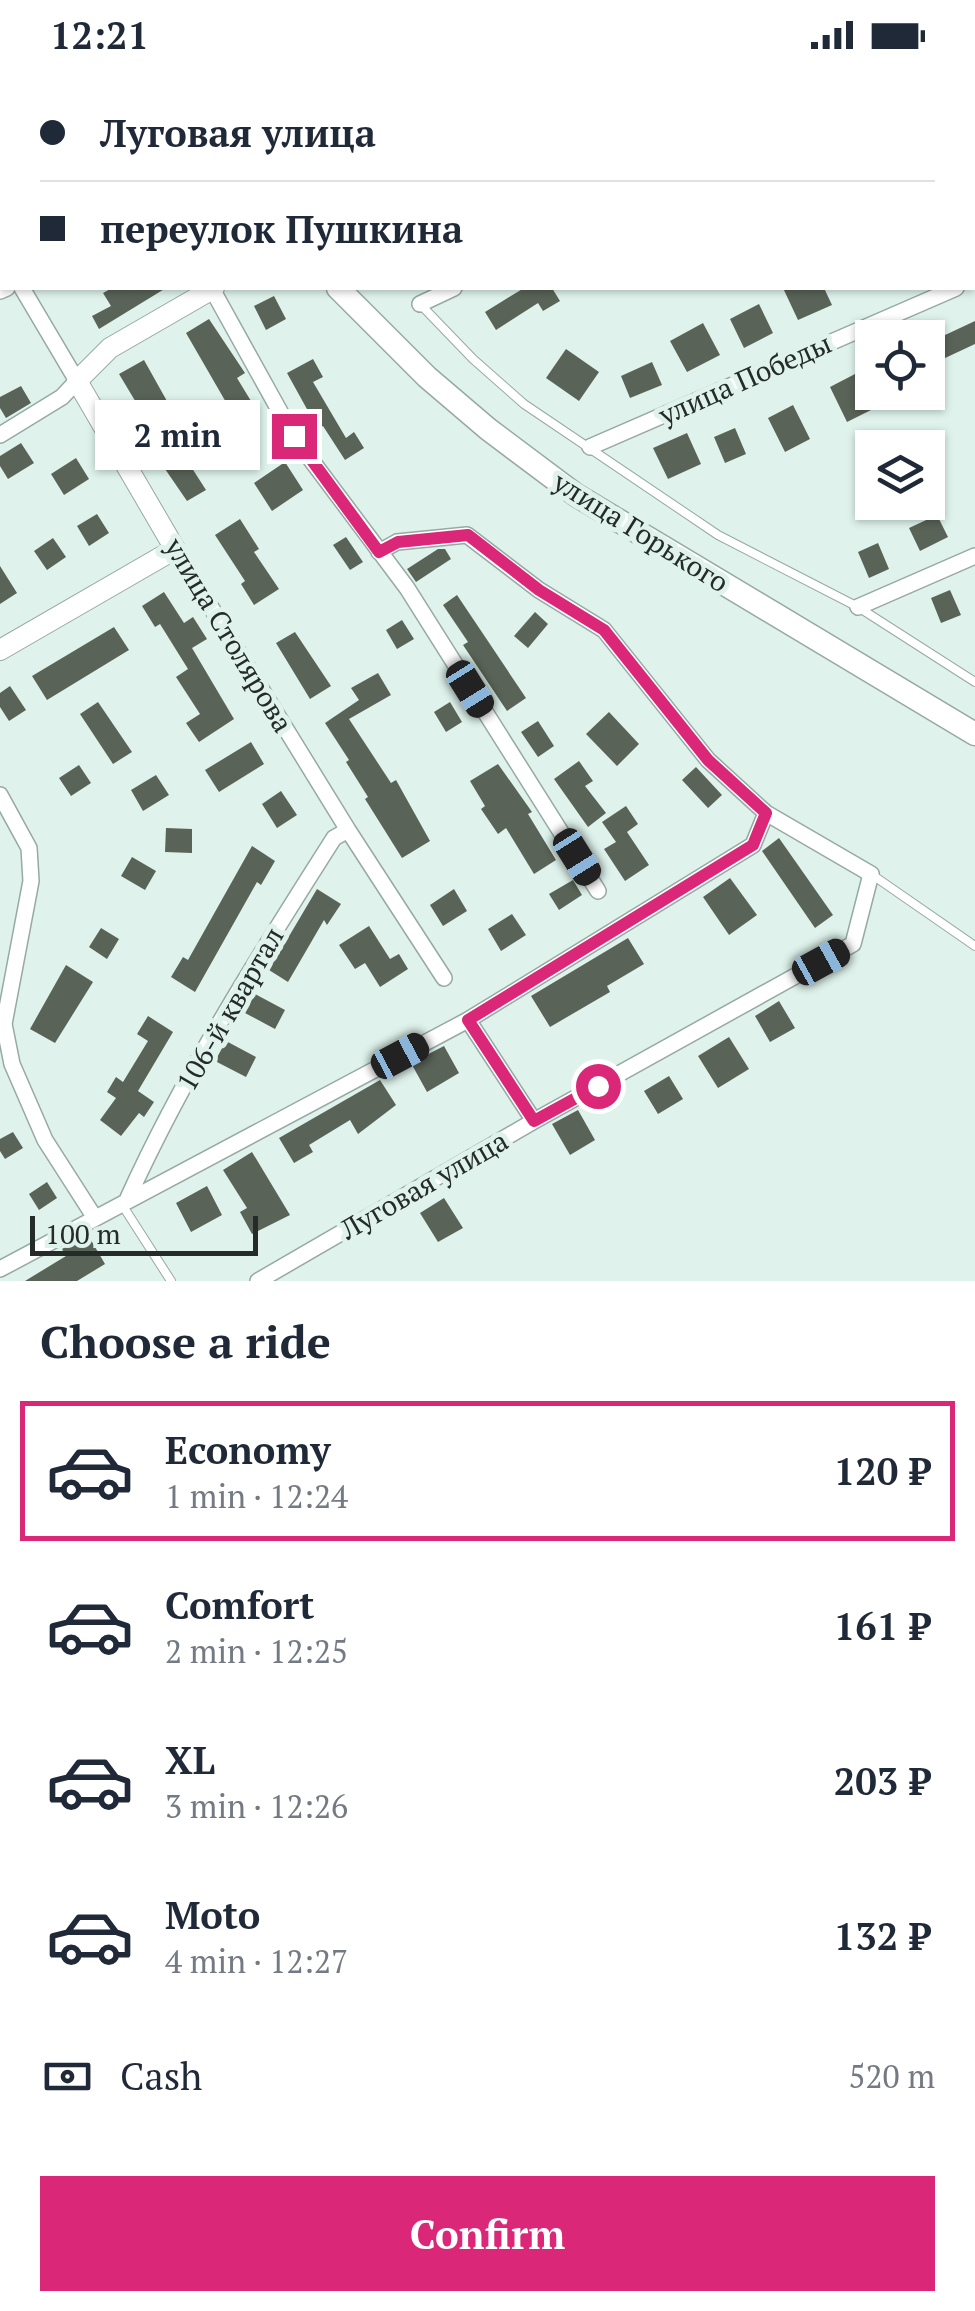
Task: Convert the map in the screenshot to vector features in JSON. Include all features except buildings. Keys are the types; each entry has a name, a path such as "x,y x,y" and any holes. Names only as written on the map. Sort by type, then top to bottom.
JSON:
{"main road":[{"name":"улица Горького","path":"340,290 428,377 488,429 576,494 975,734"}],"street":[{"name":"улица Столярова","path":"23,290 175,548 444,978"},
{"path":"0,435 62,397 110,348 210,290"},
{"path":"214,290 294,436 406,588 598,891"},
{"path":"420,304 450,290"},
{"name":"улица Победы","path":"590,447 951,290"},
{"path":"379,552 398,542 468,535 539,590 604,630 708,760 766,813 871,874"},
{"path":"0,650 175,548"},
{"path":"858,607 975,556"},
{"path":"0,796 29,848 31,881 4,1024 12,1064 45,1140 95,1218"},
{"path":"0,1270 468,1020 753,845 766,813"},
{"name":"106-й квартал","path":"125,1200 244,981 334,838 348,830"},
{"name":"Луговая улица","path":"258,1281 534,1121 853,944 871,874"},
{"path":"468,1020 534,1121"}],"lane":[{"path":"420,304 524,404 718,534 858,607 975,682"},
{"path":"871,874 975,946"},
{"path":"125,1200 171,1281"}],"route":[{"path":"294,436 379,552 398,542 468,535 539,590 604,630 708,760 766,813 753,845 468,1020 534,1121 598,1086"}]}
